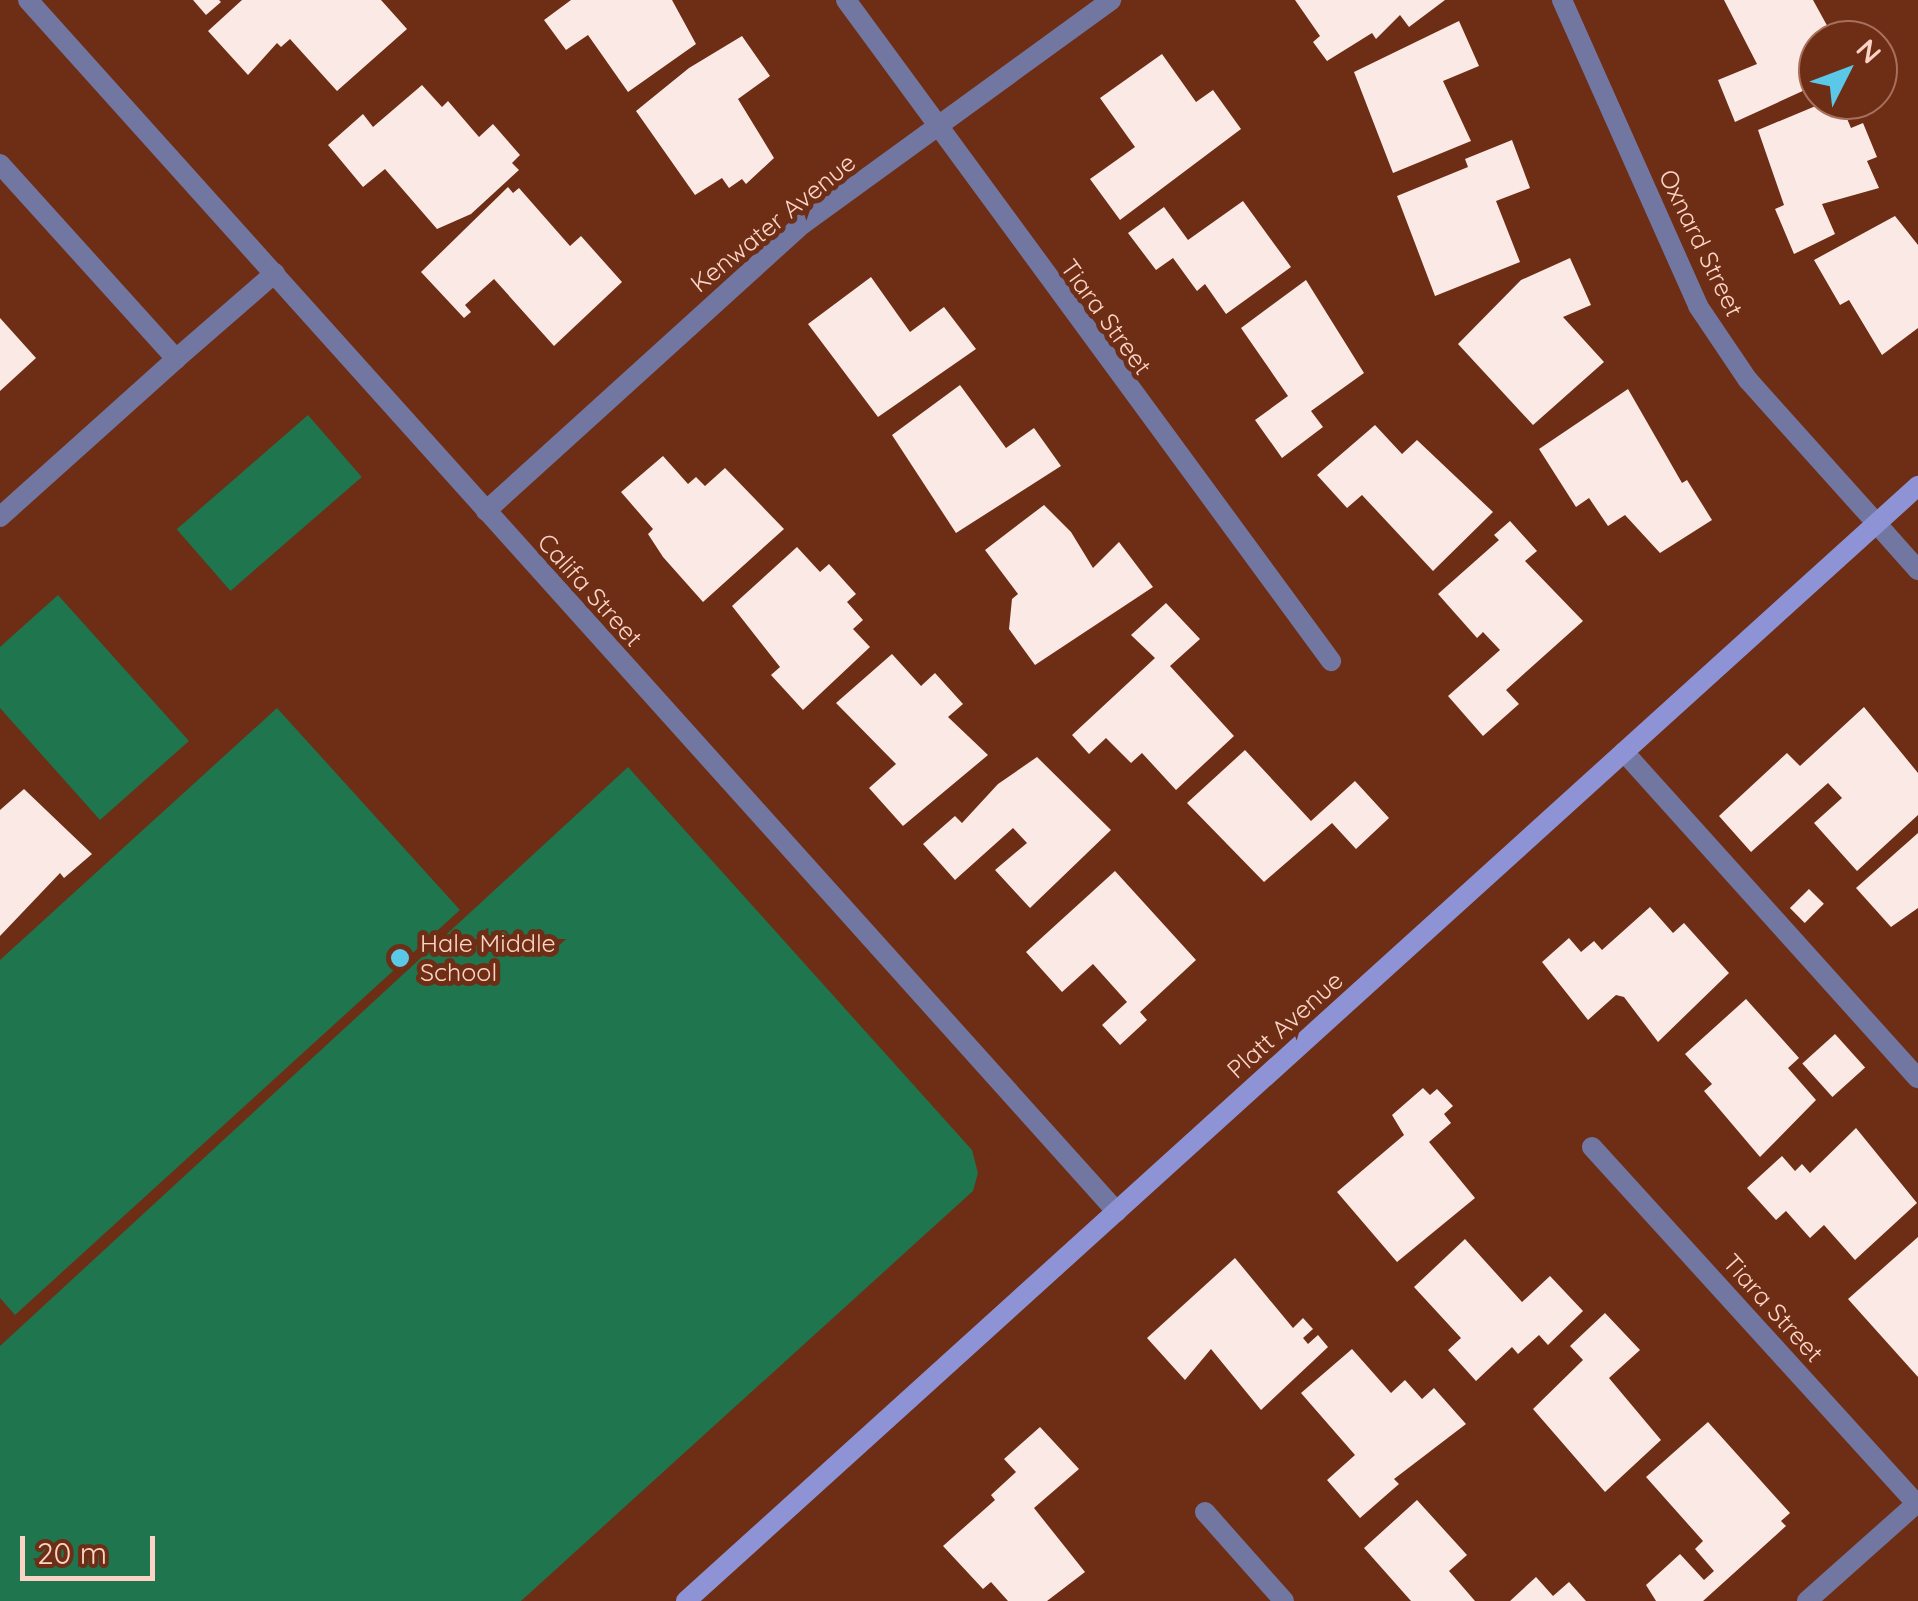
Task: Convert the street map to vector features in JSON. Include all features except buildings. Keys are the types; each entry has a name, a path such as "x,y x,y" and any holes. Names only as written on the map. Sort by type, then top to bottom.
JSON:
{"main road":[{"name":"Platt Avenue","path":"686,1601 1918,486"}],"street":[{"name":"Califa Street","path":"28,0 1117,1212"},
{"name":"Tiara Street","path":"846,0 1331,660"},
{"name":"Kenwater Avenue","path":"486,511 775,248 1111,0"},
{"name":"Oxnard Street","path":"1562,0 1698,306 1748,380 1918,570"},
{"path":"0,164 176,359"},
{"path":"0,517 274,273"},
{"path":"1624,752 1918,1078"},
{"name":"Tiara Street","path":"1592,1147 1917,1502"},
{"path":"1807,1601 1917,1502"},
{"path":"1205,1512 1284,1601"}],"green space":[{"path":"308,415 362,477 230,591 177,529"},
{"path":"58,595 189,741 100,820 0,708 0,647"},
{"path":"277,708 460,910 15,1315 0,1298 0,960"},
{"path":"628,767 972,1150 978,1173 973,1191 521,1601 0,1601 0,1346"}],"place":[{"name":"Hale Middle School","path":"400,958"}]}
